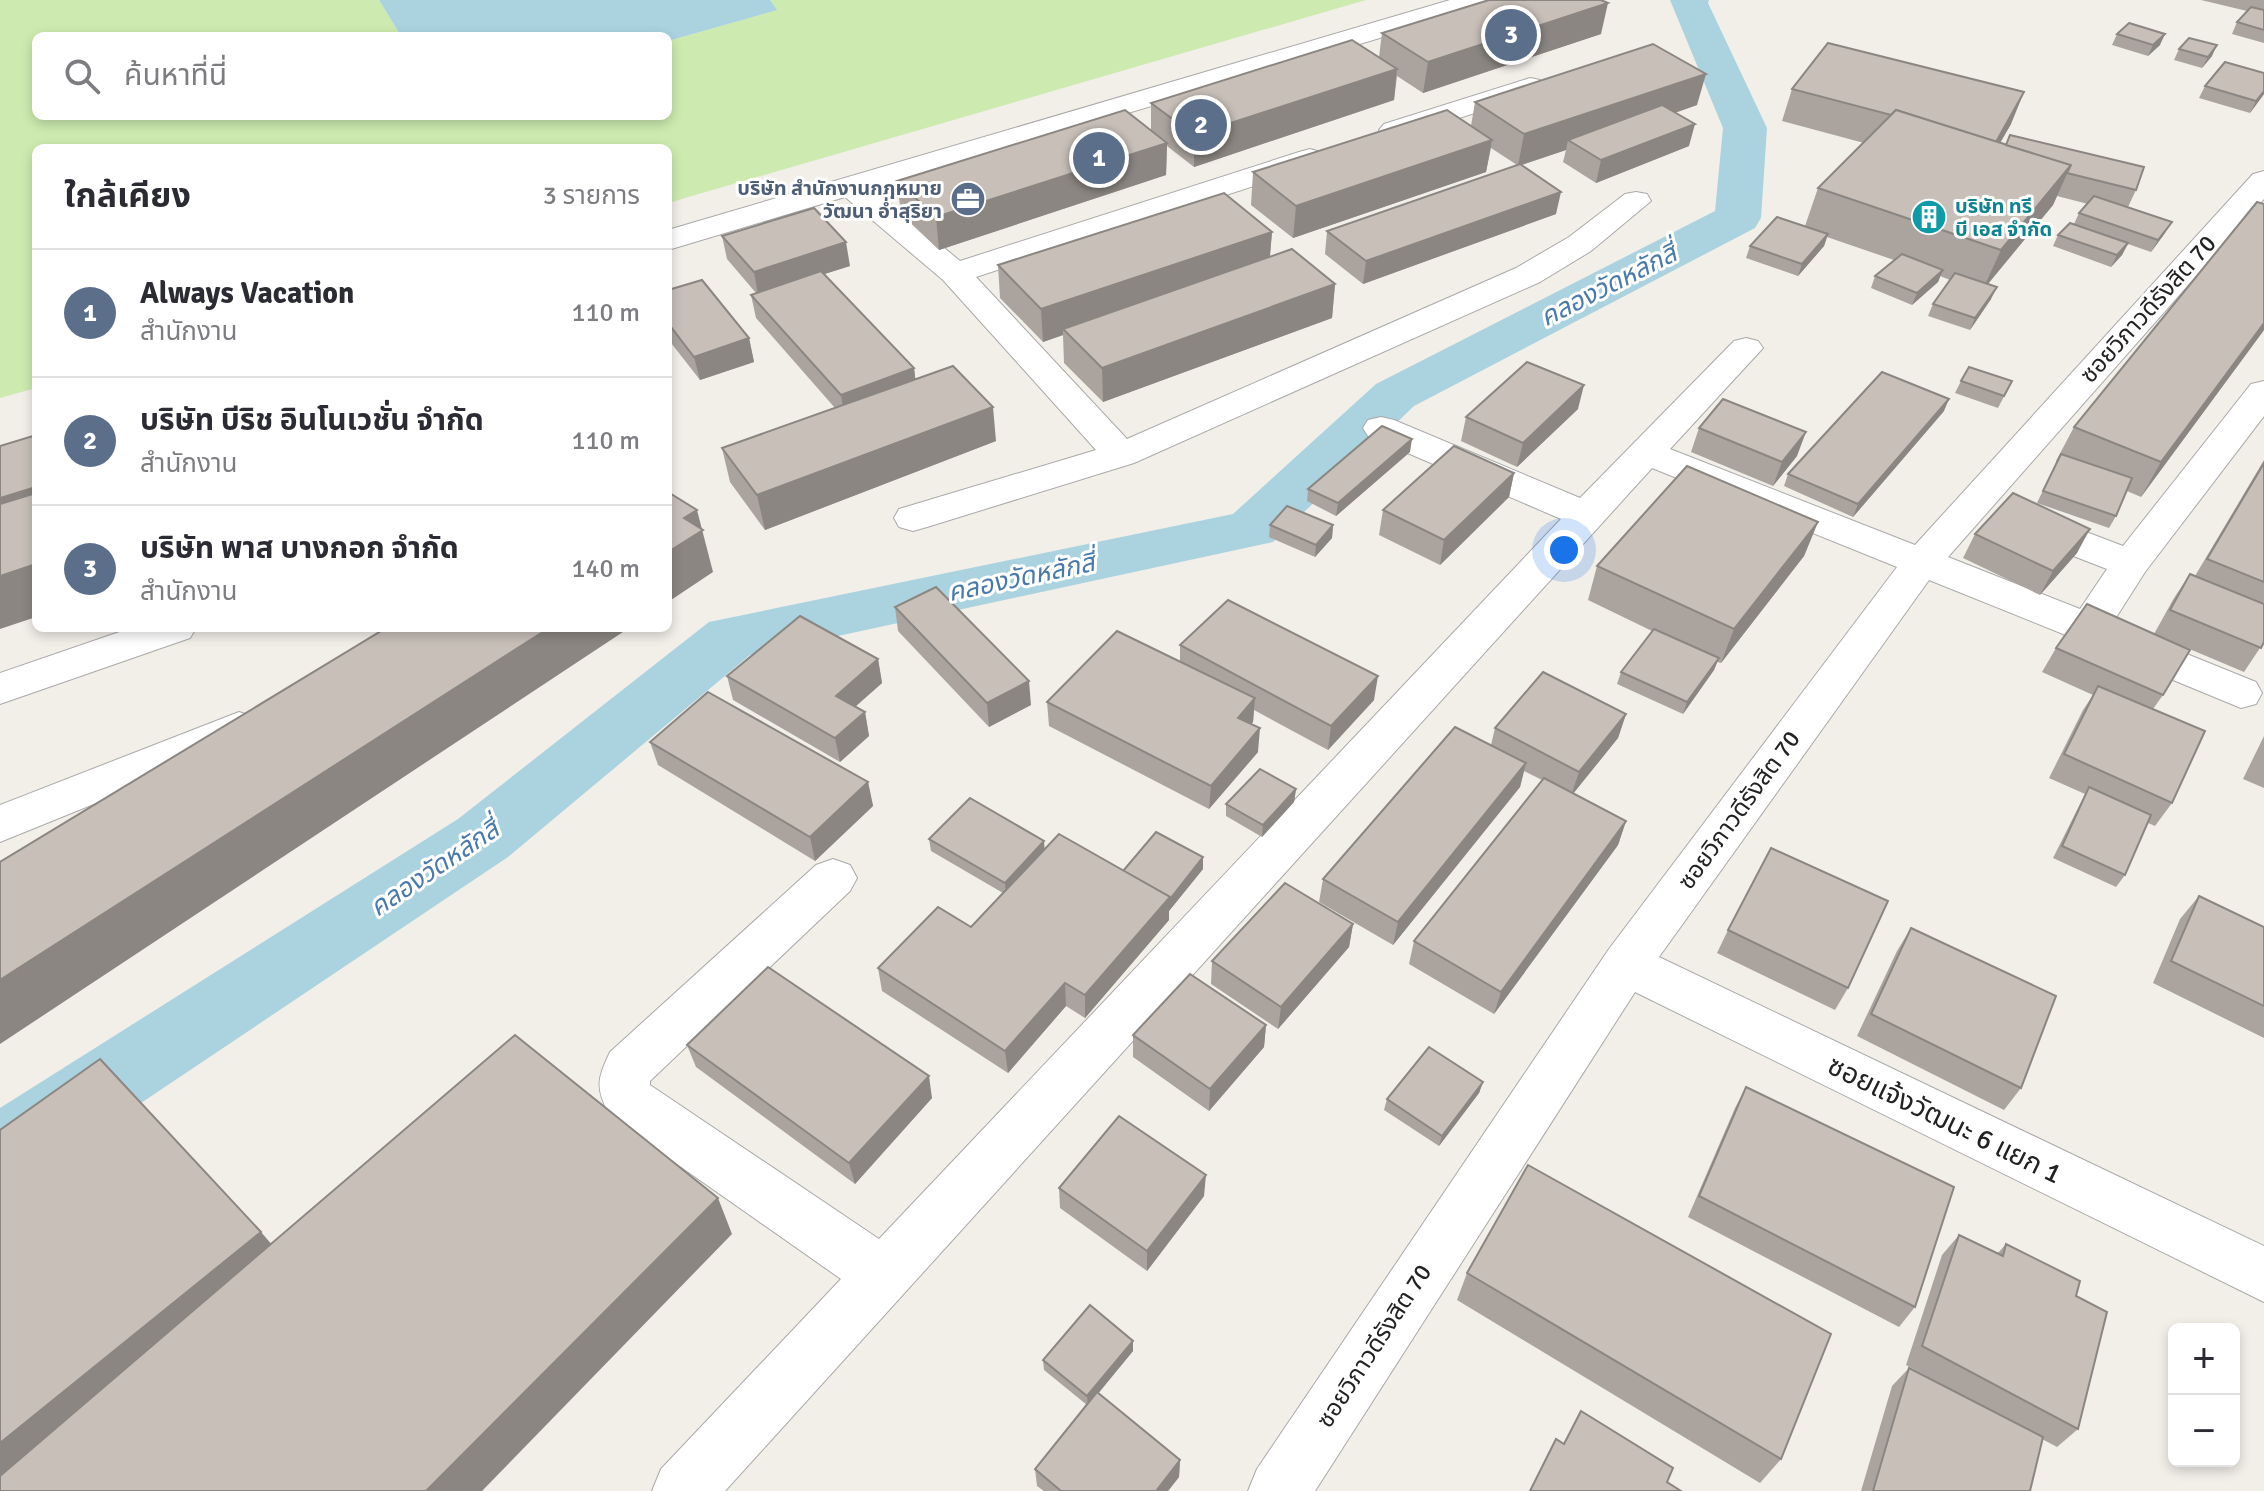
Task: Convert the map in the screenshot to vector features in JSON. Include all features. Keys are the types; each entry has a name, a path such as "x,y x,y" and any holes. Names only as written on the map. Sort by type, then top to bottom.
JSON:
{"street":[{"path":"672,239 1478,0"},
{"path":"1362,141 1558,77"},
{"path":"955,273 1332,151"},
{"name":"ซอยวิภาวดีรังสิต 70","path":"1279,1491 1626,964 1920,564 2264,180"},
{"path":"849,185 955,273 1121,455"},
{"path":"913,518 1121,455 1528,275 1580,244 1636,201"},
{"path":"683,1491 1586,515 1746,348"},
{"path":"2088,628 2131,563 2264,392"},
{"path":"1381,428 1586,515"},
{"path":"1645,452 1920,564 2088,628 2241,693"},
{"path":"1974,503 2131,563"},
{"path":"0,689 164,632"},
{"path":"0,824 277,713"},
{"path":"833,878 628,1068 623,1079 623,1090 629,1100 884,1275"},
{"name":"ซอยแจ้งวัฒนะ 6 แยก 1","path":"1626,964 2264,1275"}],"green space":[{"path":"0,0 379,0 399,32 32,32 32,120 672,120 672,40 776,10 770,0 1366,0 672,202 672,144 32,144 32,389 0,398"}],"water":[{"path":"379,0 770,0 777,10 672,40 672,32 399,32"}],"building":[{"path":"1489,0 1601,0 1608,3 1428,62 1382,33"},
{"path":"2251,7 2264,10 2264,30 2237,22"},
{"path":"2129,23 2165,34 2153,45 2117,34"},
{"path":"2189,38 2217,45 2208,57 2179,49"},
{"path":"1352,40 1397,69 1194,135 1151,103"},
{"path":"1828,43 2024,92 1996,142 1896,110 1891,115 1792,89"},
{"path":"1653,44 1706,74 1524,134 1475,102"},
{"path":"2225,62 2264,73 2264,91 2256,101 2205,86"},
{"path":"1662,105 1695,124 1601,160 1568,140"},
{"path":"1125,110 1167,143 936,217 897,181"},
{"path":"1447,110 1492,140 1296,206 1253,172"},
{"path":"1896,110 2071,165 2001,250 1818,188"},
{"path":"2010,135 2144,167 2136,190 2067,173 2071,165 2006,145"},
{"path":"1520,164 1561,192 1366,261 1327,231"},
{"path":"1224,193 1272,232 1041,309 998,265"},
{"path":"2094,196 2172,222 2158,240 2079,213"},
{"path":"2257,202 2264,204 2264,323 2161,462 2074,427"},
{"path":"814,208 846,242 754,272 722,236"},
{"path":"1777,217 1828,234 1802,264 1750,246"},
{"path":"2070,223 2128,243 2117,255 2058,235"},
{"path":"1292,249 1335,284 1102,368 1063,329"},
{"path":"1902,254 1943,270 1917,293 1875,276"},
{"path":"821,271 914,368 841,395 751,295"},
{"path":"1955,273 1997,287 1975,318 1933,304"},
{"path":"702,280 749,338 694,357 672,328 672,289"},
{"path":"1527,362 1584,385 1523,443 1466,417"},
{"path":"953,366 993,407 757,495 722,448"},
{"path":"1969,367 2012,381 2004,396 1961,381"},
{"path":"1882,372 1949,399 1858,504 1788,474"},
{"path":"1723,399 1806,432 1782,462 1699,428"},
{"path":"1382,426 1412,439 1338,503 1308,489"},
{"path":"32,436 32,488 0,498 0,446"},
{"path":"1454,446 1514,473 1444,540 1383,510"},
{"path":"2061,454 2132,478 2116,516 2043,491"},
{"path":"2264,463 2264,582 2207,559"},
{"path":"1687,466 1818,522 1734,629 1597,566"},
{"path":"2013,493 2090,529 2053,571 1975,534"},
{"path":"32,494 32,565 0,576 0,504"},
{"path":"672,494 697,510 684,518 703,530 672,549"},
{"path":"1287,506 1333,525 1316,545 1270,525"},
{"path":"2190,574 2264,604 2264,642 2261,648 2170,610"},
{"path":"936,587 1029,681 987,703 895,607"},
{"path":"1228,600 1378,676 1331,726 1180,645"},
{"path":"2087,604 2190,650 2163,695 2056,648"},
{"path":"800,616 878,659 836,696 865,712 835,738 727,676"},
{"path":"1654,629 1719,658 1687,702 1621,672"},
{"path":"1117,631 1255,698 1238,718 1260,728 1211,786 1047,702"},
{"path":"379,632 543,632 0,980 0,862"},
{"path":"1543,672 1626,714 1579,772 1495,728"},
{"path":"2098,686 2205,731 2172,803 2064,754"},
{"path":"708,692 868,782 810,837 650,742"},
{"path":"1455,727 1526,763 1398,922 1323,879"},
{"path":"1260,769 1296,789 1263,825 1226,804"},
{"path":"1544,778 1626,821 1501,992 1414,941"},
{"path":"2089,787 2151,815 2125,875 2062,846"},
{"path":"970,798 1044,841 1005,883 929,839"},
{"path":"1156,832 1203,857 1170,899 1123,871"},
{"path":"1059,834 1170,897 1085,995 1065,983 1005,1051 878,968 938,907 971,927"},
{"path":"1771,848 1888,901 1848,988 1728,930"},
{"path":"1285,883 1353,924 1281,1007 1212,961"},
{"path":"2199,896 2264,927 2264,1006 2171,961"},
{"path":"1911,928 2056,996 2021,1088 1871,1014"},
{"path":"768,967 929,1076 849,1163 687,1045"},
{"path":"1190,974 1266,1025 1210,1089 1133,1035"},
{"path":"515,1035 718,1198 426,1491 0,1491 0,1476"},
{"path":"1429,1047 1483,1082 1442,1136 1387,1099"},
{"path":"100,1059 261,1232 0,1443 0,1130"},
{"path":"1746,1087 1954,1187 1915,1307 1699,1196"},
{"path":"1119,1116 1206,1175 1147,1251 1059,1188"},
{"path":"1528,1165 1831,1334 1781,1459 1467,1273"},
{"path":"1959,1235 2003,1256 2006,1244 2080,1281 2076,1296 2107,1312 2078,1429 1922,1346"},
{"path":"1090,1305 1133,1341 1087,1396 1043,1360"},
{"path":"1909,1368 2043,1437 2030,1491 1873,1491"},
{"path":"1097,1392 1180,1460 1156,1491 1061,1491 1035,1469"},
{"path":"1581,1411 1673,1468 1667,1482 1681,1491 1530,1491 1556,1439 1564,1444"}],"waterway":[{"name":"คลองวัดหลักสี่","path":"0,1152 483,838 731,637 1252,529 1395,395 1738,218 1745,128 1688,2 1690,0"}],"place":[{"name":"บริษัท พาส บางกอก จำกัด","path":"1511,35"},
{"name":"บริษัท บีริช อินโนเวชั่น จำกัด","path":"1201,125"},
{"name":"Always Vacation","path":"1099,158"},
{"name":"บริษัท สำนักงานกฎหมาย วัฒนา อ่ำสุริยา","path":"968,199"},
{"name":"บริษัท ทรี บี เอส จำกัด","path":"1929,217"}]}
